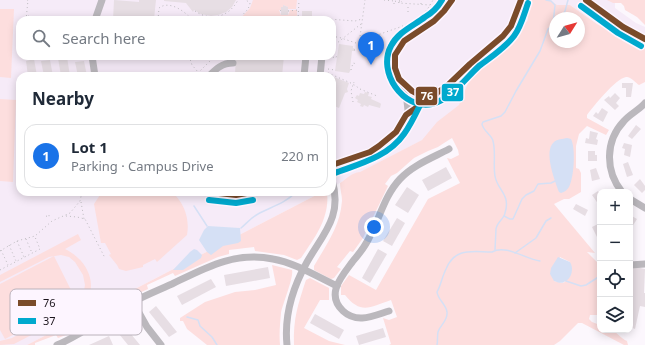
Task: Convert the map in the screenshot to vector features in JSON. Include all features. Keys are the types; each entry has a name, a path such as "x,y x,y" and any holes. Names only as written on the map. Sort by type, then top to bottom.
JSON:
{"street":[{"path":"96,16 102,0"},
{"path":"407,113 407,101 394,68 397,51 410,36 435,21 452,0"},
{"path":"407,113 444,90 466,68 507,32 511,26 521,0"},
{"path":"586,0 623,27 645,39"},
{"path":"93,60 94,72"},
{"path":"304,72 306,60"},
{"path":"320,72 322,60"},
{"path":"214,72 222,65 233,63"},
{"path":"399,80 416,95 426,96 436,94"},
{"path":"336,164 370,152 396,132 416,95"},
{"path":"620,189 613,178 610,169 609,159 613,138 624,121 645,103"},
{"path":"388,311 367,318 354,318 342,310 338,304 335,297 337,286 340,279 368,240 394,186 409,171 449,149"},
{"path":"286,345 287,321 294,289 303,270 322,241 331,222 335,196"},
{"path":"633,201 645,208"},
{"path":"142,298 216,263 239,257 271,258 294,264 303,270 337,286"},
{"path":"633,264 645,264"},
{"path":"142,319 147,328 161,345"},
{"path":"57,345 80,335"}],"path":[{"path":"26,0 28,0 27,16"},
{"path":"222,16 229,12 239,0"},
{"path":"246,0 250,3"},
{"path":"298,16 299,0"},
{"path":"336,38 359,44 365,0"},
{"path":"384,0 398,1 399,3 430,5"},
{"path":"377,45 379,38 378,35 415,21 424,13 433,0"},
{"path":"241,16 249,8 251,1"},
{"path":"408,3 408,12"},
{"path":"158,16 159,8 162,6 177,7 187,16"},
{"path":"288,11 298,10"},
{"path":"195,11 201,15 207,16"},
{"path":"336,19 355,20 363,18"},
{"path":"336,44 362,24"},
{"path":"336,58 338,54"},
{"path":"190,60 198,72 211,60"},
{"path":"351,70 353,63 357,64"},
{"path":"328,69 335,70"},
{"path":"336,77 376,96"},
{"path":"353,102 351,91 354,82"},
{"path":"8,266 0,250 17,241 35,236 51,222 66,216 77,206 81,196"},
{"path":"80,201 85,219 105,258"},
{"path":"50,215 49,217 51,222"},
{"path":"66,216 85,219"},
{"path":"0,270 40,249 35,236"},
{"path":"26,239 32,253"},
{"path":"17,241 24,257"},
{"path":"9,245 16,261"}],"shaded area":[{"path":"0,0 615,0 615,8 636,23 645,27 645,51 603,28 585,15 585,12 580,12 570,5 545,6 482,109 336,185 336,72 16,72 16,196 314,196 135,289 10,289 10,335 46,335 27,345 0,345"},
{"path":"253,0 297,0 296,9 288,9 288,7 283,5 281,10 279,10 281,15 288,15 290,10 297,10 297,16 243,16 250,8"},
{"path":"531,0 549,0 557,5 570,5 580,12 549,12 549,48 585,48 585,16 597,24 645,48 645,82 639,85 626,77 621,79 605,93 587,115 587,118 609,130 606,135 587,126 579,134 576,146 576,168 579,169 581,173 581,192 569,199 564,199 554,204 595,253 587,252 597,262 597,315 590,315 589,319 597,324 597,331 582,323 578,323 554,345 389,345 391,344 383,318 389,320 397,317 391,300 371,307 361,307 356,305 345,295 341,295 341,286 349,275 376,290 428,199 460,183 447,158 451,159 459,155 458,150 452,138 438,147 414,158 397,173 391,176 385,184 388,186 363,238 353,252 350,251 337,267 341,269 334,278 331,279 314,270 314,266 332,235 341,210 342,201 340,183 352,175 422,140 437,122 459,105 471,76 503,50 528,20 527,8","holes":["560,257 570,262 565,282 562,283 554,281"]},
{"path":"607,0 645,0 645,25 637,17 625,10 621,3 613,3"},
{"path":"0,9 14,9 11,78 0,77"},
{"path":"0,99 16,100 13,182 0,181"},
{"path":"99,196 176,196 183,206 187,217 187,235 157,262 155,259 143,265 143,267 126,271 119,269 109,255 111,254 105,243 101,243 94,204"},
{"path":"314,196 327,196 324,219 316,235 301,258 297,260 284,255 255,251 254,247 229,250 229,254 218,257 175,276 173,273 147,285 148,289 142,292 142,289 135,289"},
{"path":"78,234 81,240 65,249 74,254 81,261 90,277 91,289 84,289 83,275 75,262 69,257 61,255 49,257 0,282 0,275"},
{"path":"54,256 70,289 10,289 10,335 13,335 5,339 0,330 0,284"},
{"path":"272,265 292,270 281,313 280,345 207,345 187,329 183,321 180,321 180,318 205,302 235,292 255,290 276,285"},
{"path":"310,278 329,288 329,300 320,300 304,328 329,341 345,345 294,345 294,327 297,312 306,280"},
{"path":"601,333 616,333 627,341 628,345 624,345"},
{"path":"18,335 31,335 14,344 0,345 0,341"},
{"path":"46,335 56,335 35,343 35,345 27,345"},
{"path":"56,335 66,335 58,338"}],"water":[{"path":"567,138 571,139 574,149 573,170 569,187 566,191 561,193 559,192 553,174 550,152 551,146 554,142"},
{"path":"208,226 240,228 241,241 223,246 211,255 207,252 199,240 204,230"},
{"path":"194,249 202,255 201,258 183,270 173,270 190,252"},
{"path":"558,257 570,262 572,267 572,273 569,278 567,281 562,283 554,281 550,274 551,268"}],"building":[{"path":"114,0 139,2 139,0 156,0 154,16 113,16"},
{"path":"164,0 236,0 232,7 226,12 211,16 201,14 194,10 193,12 186,3"},
{"path":"283,5 288,7 288,15 281,15 281,7 283,7"},
{"path":"302,11 312,11 312,16 302,16"},
{"path":"339,44 353,46 355,49 352,51 351,69 349,73 335,71"},
{"path":"34,60 36,72 27,72 26,61"},
{"path":"50,60 52,72 43,72 41,61"},
{"path":"58,60 67,60 69,72 60,72"},
{"path":"236,60 284,60 282,72 235,72"},
{"path":"84,61 86,72 77,72 75,62"},
{"path":"336,78 349,83 347,89 348,92 345,93 339,108 336,107"},
{"path":"622,83 633,83 631,97 626,97 626,88 622,88"},
{"path":"365,92 369,93 368,96 372,97 371,99 381,104 380,108 369,105 368,107 364,105 363,107 360,106 361,104 357,102 358,100 355,98 357,95 359,96 360,93 364,94"},
{"path":"615,93 620,98 616,103 619,106 615,110 604,100 609,96 610,98"},
{"path":"602,108 608,112 603,122 593,116 596,112 598,114"},
{"path":"636,125 641,129 632,139 628,136"},
{"path":"590,131 598,133 596,139 598,140 597,145 585,143 586,138 589,139"},
{"path":"624,143 632,145 630,157 624,155 625,149 622,148"},
{"path":"588,151 595,151 597,161 588,161"},
{"path":"628,162 633,175 627,177 623,164"},
{"path":"446,167 452,178 428,191 422,180"},
{"path":"596,168 600,179 592,181 590,170"},
{"path":"640,179 645,186 645,190 642,193 634,185"},
{"path":"407,187 419,195 408,213 395,205"},
{"path":"597,192 597,202 592,195"},
{"path":"576,204 588,210 585,216 573,209"},
{"path":"633,217 637,219 633,225"},
{"path":"397,218 405,223 392,246 383,241"},
{"path":"597,224 597,237 592,227"},
{"path":"378,249 387,254 370,283 362,278"},
{"path":"633,266 645,269 645,307 640,306 635,329 633,328"},
{"path":"268,267 270,278 226,286 224,275"},
{"path":"211,279 216,287 182,305 177,296"},
{"path":"156,306 177,332 169,337 149,312"},
{"path":"315,314 344,330 339,339 310,323"},
{"path":"383,328 386,337 359,345 356,336"},
{"path":"120,335 132,335 140,345 128,345"},
{"path":"109,336 113,345 89,345"}],"waterway":[{"path":"546,0 551,1 555,5 554,12"},
{"path":"564,12 568,0"},
{"path":"495,250 496,229 504,215 506,201 496,181 493,141 482,124 483,122 501,116 505,112 540,51 549,28"},
{"path":"504,216 513,219 522,199 534,191 538,184 551,183 555,181"},
{"path":"241,228 256,215 292,196"},
{"path":"194,206 207,226"},
{"path":"515,253 536,238 546,221 551,218"},
{"path":"437,345 438,332 447,315 445,307 437,292 443,275 454,257 465,252 492,252 503,250 540,261"},
{"path":"566,281 581,286 586,285 597,278"},
{"path":"187,317 198,320 200,326 212,337 217,345"}],"transit line":[{"name":"37","path":"442,0 432,12 406,30 394,41 388,56 387,67 395,87 411,101 421,104 432,104 445,98 479,66 498,52 519,29 528,3"},
{"name":"76","path":"452,0 434,21 404,41 395,55 395,68 399,79 412,91 421,96 430,96 446,87 503,36 511,26 521,0"},
{"name":"76","path":"586,0 623,27 645,39"},
{"name":"37","path":"581,6 618,33 641,46"},
{"name":"76","path":"336,164 370,152 379,146 396,132 406,115 436,94"},
{"name":"37","path":"336,173 363,163 390,149 407,130 423,99"},
{"name":"37","path":"209,200 236,203 253,200"}],"place":[{"name":"Lot 1","path":"371,65"}]}
